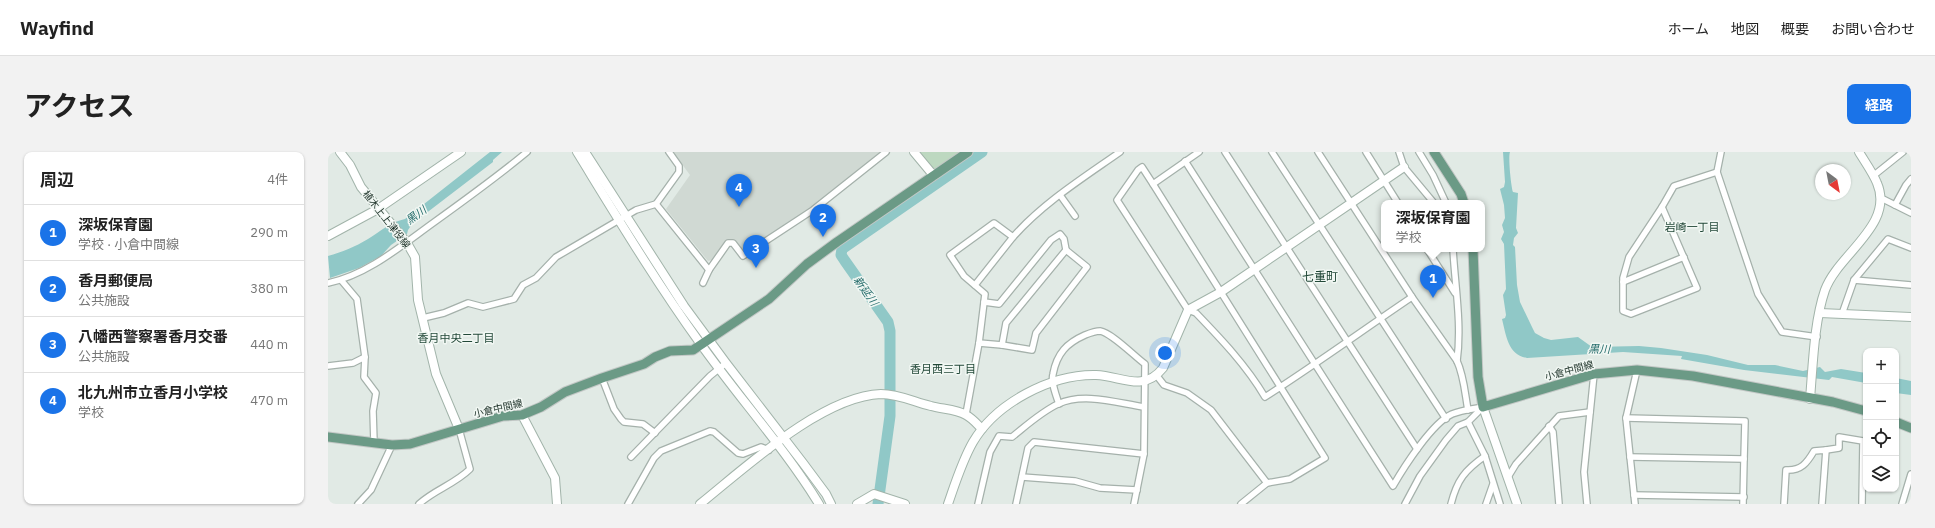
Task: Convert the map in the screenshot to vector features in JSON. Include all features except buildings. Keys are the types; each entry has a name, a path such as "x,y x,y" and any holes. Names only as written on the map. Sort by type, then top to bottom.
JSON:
{"main road":[{"name":"小倉中間線","path":"328,437 392,445 410,444 503,416 522,415 541,407 565,392 644,364 655,357 670,351 688,351 705,342 769,299 825,251 968,152"},
{"path":"1434,152 1462,200"},
{"path":"1473,252 1478,377 1483,407"},
{"name":"小倉中間線","path":"1483,407 1594,374 1637,370 1693,376 1810,398 1863,410"},
{"path":"1899,423 1911,428"}],"street":[{"name":"植木上上津役線","path":"340,152 350,165 361,187 406,242 415,257 416,285 436,374 458,429"},
{"path":"328,236 378,209 461,152"},
{"path":"328,283 341,280 367,268 497,178 527,152"},
{"path":"578,152 722,366 780,440 826,494 831,504"},
{"path":"585,152 622,218"},
{"path":"423,318 444,313 468,303 483,307 514,299 523,285 536,278 556,257 636,210 656,204 679,172 679,166 668,152"},
{"path":"703,282 709,270 728,243 733,243 743,256 813,210 886,152"},
{"path":"914,152 934,176"},
{"path":"975,285 1013,237 1028,221 1060,195 1120,152"},
{"path":"1153,184 1199,152"},
{"path":"1225,152 1418,448"},
{"path":"1272,152 1379,319 1446,419"},
{"path":"1318,152 1381,248"},
{"path":"1366,152 1396,200"},
{"path":"1399,152 1404,167 1432,200"},
{"path":"1419,152 1433,175 1445,200"},
{"path":"1721,152 1717,172 1758,294 1782,332 1817,337"},
{"path":"1810,398 1820,313 1826,290 1837,268 1875,224 1879,213 1881,198 1878,184 1859,152"},
{"path":"1873,176 1902,152"},
{"path":"1185,162 1393,486 1406,463 1418,448 1446,419 1452,414 1483,407"},
{"path":"1241,504 1267,483 1290,478 1325,458 1281,387 1142,167 1128,182 1117,200 1188,310 1196,313 1233,352 1254,378 1266,397 1281,387 1315,363 1348,341 1379,319 1412,297"},
{"path":"948,504 972,442 982,429 999,412 1023,395 1052,382 1097,375 1144,382 1157,376 1163,368 1188,310 1220,292 1287,248 1404,167"},
{"path":"1662,207 1697,288 1631,314 1623,311 1623,282 1629,257 1674,186 1717,172"},
{"path":"1895,205 1911,179"},
{"path":"1060,195 1075,216"},
{"path":"1881,198 1911,213"},
{"path":"656,204 709,270"},
{"path":"966,414 979,343 985,294 964,276 950,255 994,223 1013,237"},
{"path":"979,343 1032,350 1036,334 1087,267 1066,250 1064,239 1060,234 1051,240 999,304 984,302"},
{"path":"1842,314 1854,280 1888,239 1911,248"},
{"path":"1002,345 1006,323 1066,250"},
{"path":"1383,252 1412,297 1458,361 1463,372 1463,384 1468,410"},
{"path":"1430,252 1457,296"},
{"path":"1453,252 1457,296 1458,361"},
{"path":"1623,282 1684,257"},
{"path":"341,280 357,299 365,357 364,377 376,392 373,412 374,443"},
{"path":"1854,280 1911,285"},
{"path":"1820,313 1911,317"},
{"path":"1059,404 1052,382 1053,373 1060,356 1070,342 1092,332 1101,331 1110,335 1144,364 1144,454 1134,504"},
{"path":"328,366 353,364 365,357"},
{"path":"631,457 722,366"},
{"path":"1635,504 1626,418 1637,370"},
{"path":"1587,504 1584,472 1594,374"},
{"path":"1157,376 1164,385 1188,393 1211,410 1267,483"},
{"path":"602,378 614,409 621,419 624,422 643,424 655,433"},
{"path":"700,504 780,440 823,412 858,399 880,394 899,396 931,406 966,414 982,429"},
{"path":"978,504 990,452 999,436 1012,437 1035,418 1059,404 1092,399 1144,407"},
{"path":"1405,504 1420,476 1446,440 1458,426 1468,422 1483,407"},
{"path":"1483,407 1517,504"},
{"path":"1508,477 1516,464 1559,416 1590,412"},
{"path":"522,415 555,478 557,504"},
{"path":"1626,418 1746,421 1743,504"},
{"path":"1468,422 1486,456 1500,504"},
{"path":"1549,426 1553,432 1559,504"},
{"path":"419,504 425,498 462,478 470,469 458,429"},
{"path":"628,504 654,458 661,451 710,431 714,432 738,453 743,454 761,447 769,450"},
{"path":"1784,504 1786,470 1795,470 1806,464 1814,451 1839,448 1839,437 1863,441 1862,504"},
{"path":"780,440 820,504"},
{"path":"1016,504 1028,448 1034,442 1144,454"},
{"path":"358,504 371,490 392,445"},
{"path":"1822,504 1826,450"},
{"path":"1451,504 1458,483 1468,469 1486,456"},
{"path":"1630,457 1744,459"},
{"path":"1902,504 1911,474"},
{"path":"1022,477 1075,481 1100,488 1137,490"},
{"path":"1486,504 1494,484"},
{"path":"857,504 874,494 905,504"},
{"path":"1634,495 1744,497"}],"shaded area":[{"path":"673,152 881,152 809,209 745,251 734,240 728,240 712,260 708,261 666,209 690,175"}],"green space":[{"path":"920,152 961,152 934,170"}],"water":[{"name":"黒川","path":"490,152 502,152 493,160 493,162 412,224 407,234 391,245 381,256 359,268 330,278 328,256 353,247 390,225 405,219"},
{"name":"黒川","path":"1503,152 1510,152 1512,189 1513,192 1518,193 1516,228 1518,233 1514,238 1513,245 1515,247 1517,285 1520,302 1535,333 1551,340 1578,337 1592,347 1639,346 1661,348 1707,355 1748,365 1775,365 1803,371 1820,367 1825,372 1841,369 1863,373 1863,382 1832,377 1829,380 1744,370 1681,359 1682,356 1623,352 1527,358 1521,356 1512,349 1507,338 1502,319 1505,318 1506,315 1503,295 1506,289 1504,244 1501,239 1504,232 1502,225 1505,218 1504,205 1500,189 1504,187"},
{"path":"1899,379 1911,381 1911,395 1899,393"}],"waterway":[{"name":"新延川","path":"878,504 890,416 890,331 888,322 841,255 842,249 982,152"},
{"name":"新延川","path":"874,504 878,503"}],"place":[{"name":"北九州市立香月小学校","path":"739,207"},
{"name":"香月郵便局","path":"823,237"},
{"name":"八幡西警察署香月交番","path":"756,268"},
{"name":"深坂保育園","path":"1433,298"}],"district":[{"name":"岩崎一丁目","path":"1692,227"},
{"name":"七重町","path":"1320,277"},
{"name":"香月中央二丁目","path":"456,338"},
{"name":"香月西三丁目","path":"943,369"}]}
